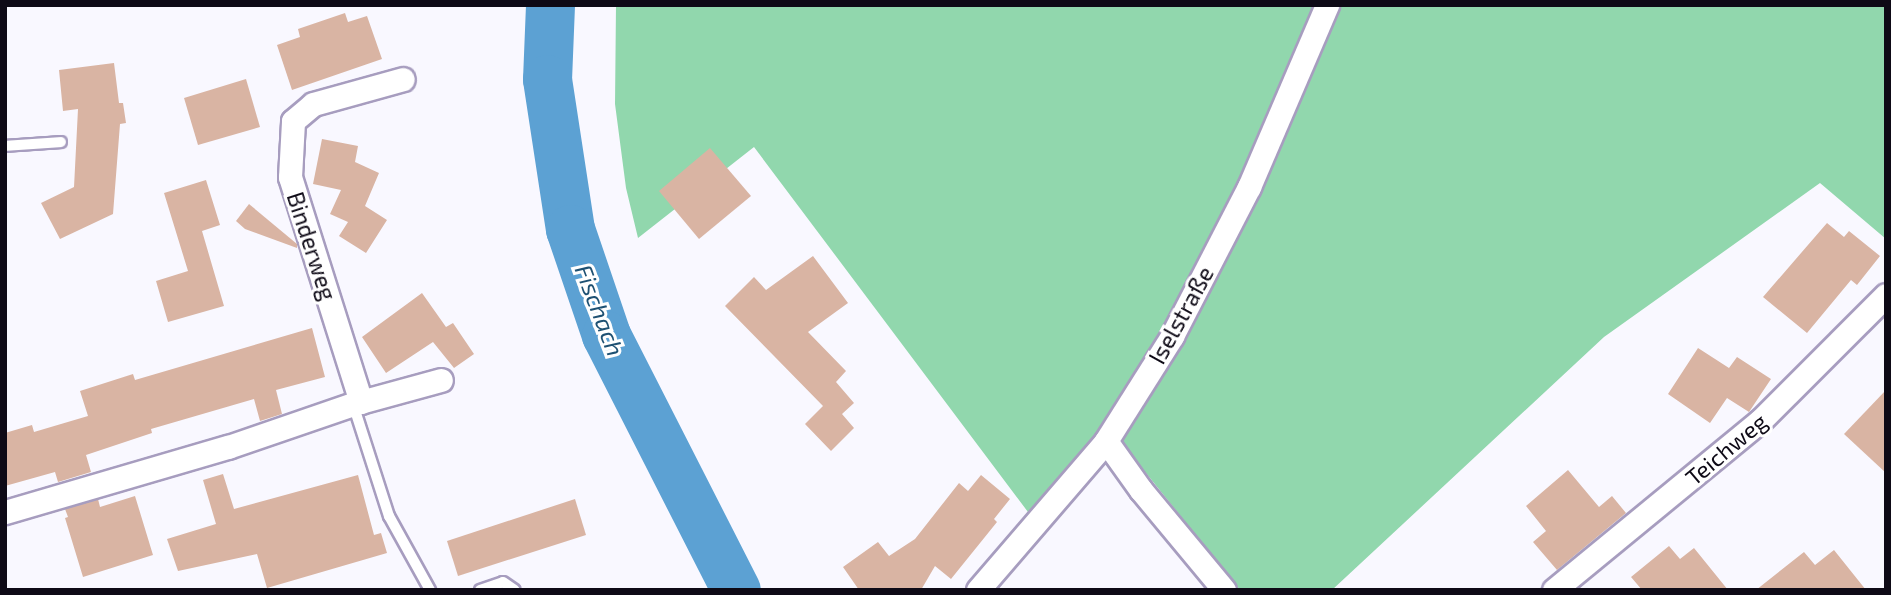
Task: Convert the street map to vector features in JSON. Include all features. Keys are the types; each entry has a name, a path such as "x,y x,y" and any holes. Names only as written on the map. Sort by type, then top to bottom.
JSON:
{"street":[{"name":"Iselstraße","path":"978,590 1106,441 1172,336 1223,240 1326,5"},
{"name":"Binderweg","path":"357,403 290,177 293,121 313,104 403,79"},
{"name":"Teichweg","path":"1554,590 1760,421 1886,295"},
{"path":"5,512 228,447 357,403 442,380"},
{"path":"1106,441 1141,490 1224,590"}],"lane":[{"path":"5,146 61,142"},
{"path":"357,403 389,516 430,590"},
{"path":"480,590 503,582 515,590"}],"green space":[{"path":"616,5 1886,5 1886,239 1820,183 1604,337 1332,590 1240,590 1105,422 1031,516 754,147 638,238 626,188 615,104"}],"building":[{"path":"345,13 348,22 367,16 382,59 292,90 277,45 300,37 298,29"},
{"path":"114,63 119,103 123,103 126,123 120,124 113,214 60,239 41,203 74,187 78,109 63,111 59,70"},
{"path":"246,79 260,127 198,145 184,98"},
{"path":"322,139 358,146 355,162 379,173 365,206 387,220 366,253 339,236 348,222 330,214 341,190 313,184"},
{"path":"710,148 751,196 699,239 659,191"},
{"path":"206,180 220,225 202,231 224,306 168,322 156,281 188,271 164,193"},
{"path":"249,204 297,244 297,248 245,229 236,221"},
{"path":"1827,223 1844,237 1849,231 1880,256 1857,285 1851,280 1807,333 1763,297"},
{"path":"813,256 848,303 808,332 846,371 836,382 854,403 842,414 854,428 831,451 805,424 823,406 725,306 754,277 766,290"},
{"path":"422,293 446,327 453,323 474,354 454,368 433,342 386,373 362,337"},
{"path":"312,328 325,377 276,390 282,414 260,421 254,399 151,429 152,433 86,455 91,472 58,482 55,472 5,486 5,433 32,425 34,432 88,416 80,391 133,374 135,380"},
{"path":"1698,348 1729,368 1737,357 1771,379 1749,412 1727,398 1710,423 1668,394"},
{"path":"1886,390 1886,473 1844,434"},
{"path":"1568,470 1599,507 1612,496 1626,513 1557,570 1533,542 1546,531 1526,506"},
{"path":"223,474 234,509 358,475 374,535 381,533 387,553 267,588 257,554 178,571 167,539 216,524 203,480"},
{"path":"981,475 1010,499 994,519 997,522 951,579 935,566 921,590 859,590 843,567 878,542 889,556 915,539 959,483 968,491"},
{"path":"135,496 153,555 83,577 65,518 68,517 65,509 98,499 100,507"},
{"path":"575,499 586,535 458,576 447,541"},
{"path":"1669,546 1680,559 1694,548 1728,590 1642,590 1631,577"},
{"path":"1834,550 1866,590 1756,590 1804,552 1815,565"}],"waterway":[{"name":"Fischach","path":"550,5 547,79 570,229 606,335 736,590"}]}
